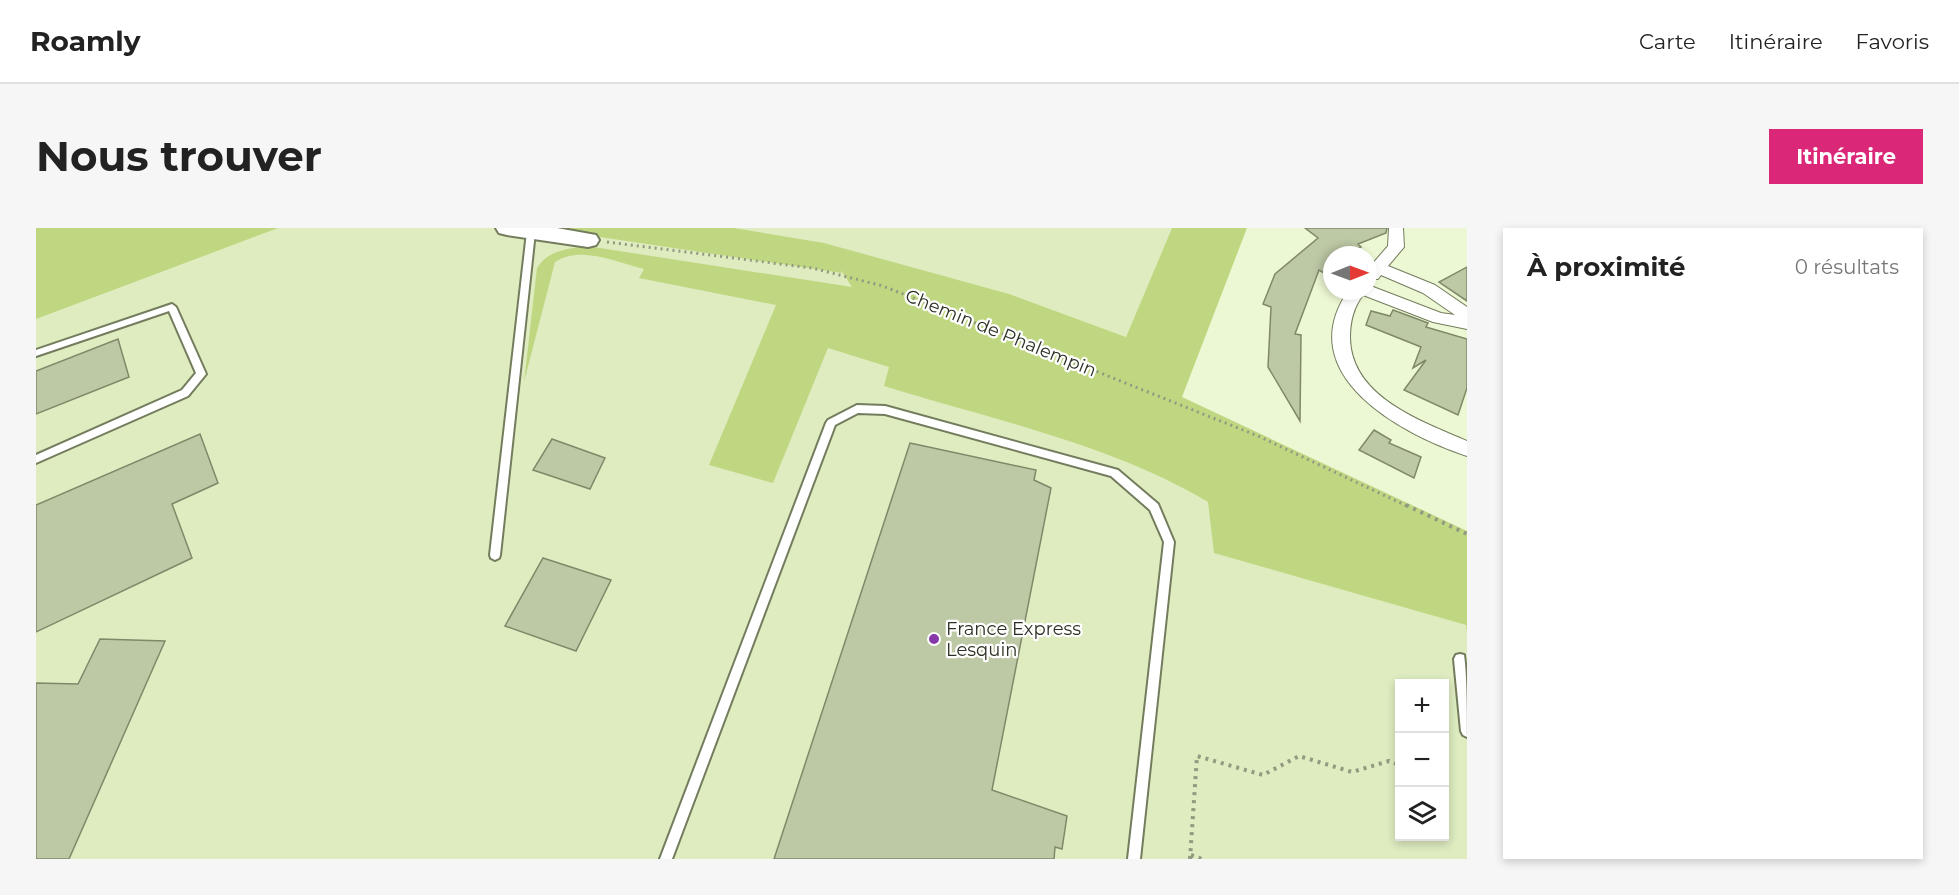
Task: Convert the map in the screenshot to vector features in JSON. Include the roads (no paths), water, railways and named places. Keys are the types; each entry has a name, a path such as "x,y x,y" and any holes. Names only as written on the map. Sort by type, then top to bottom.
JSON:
{"street":[{"path":"507,228 588,240"},
{"path":"1377,270 1396,248 1395,228"},
{"path":"1377,275 1429,290 1467,315"},
{"path":"1377,294 1439,318 1467,323"},
{"path":"1351,300 1345,308 1341,329 1343,355 1350,374 1370,395 1415,425 1467,449"}],"lane":[{"path":"495,555 531,232"},
{"path":"36,353 172,307 201,374 185,393 36,459"},
{"path":"666,859 831,423 857,409 885,410 1114,473 1154,507 1168,542 1134,859"},
{"path":"1460,659 1467,731"}],"place":[{"name":"France Express Lesquin","path":"934,639"}]}
